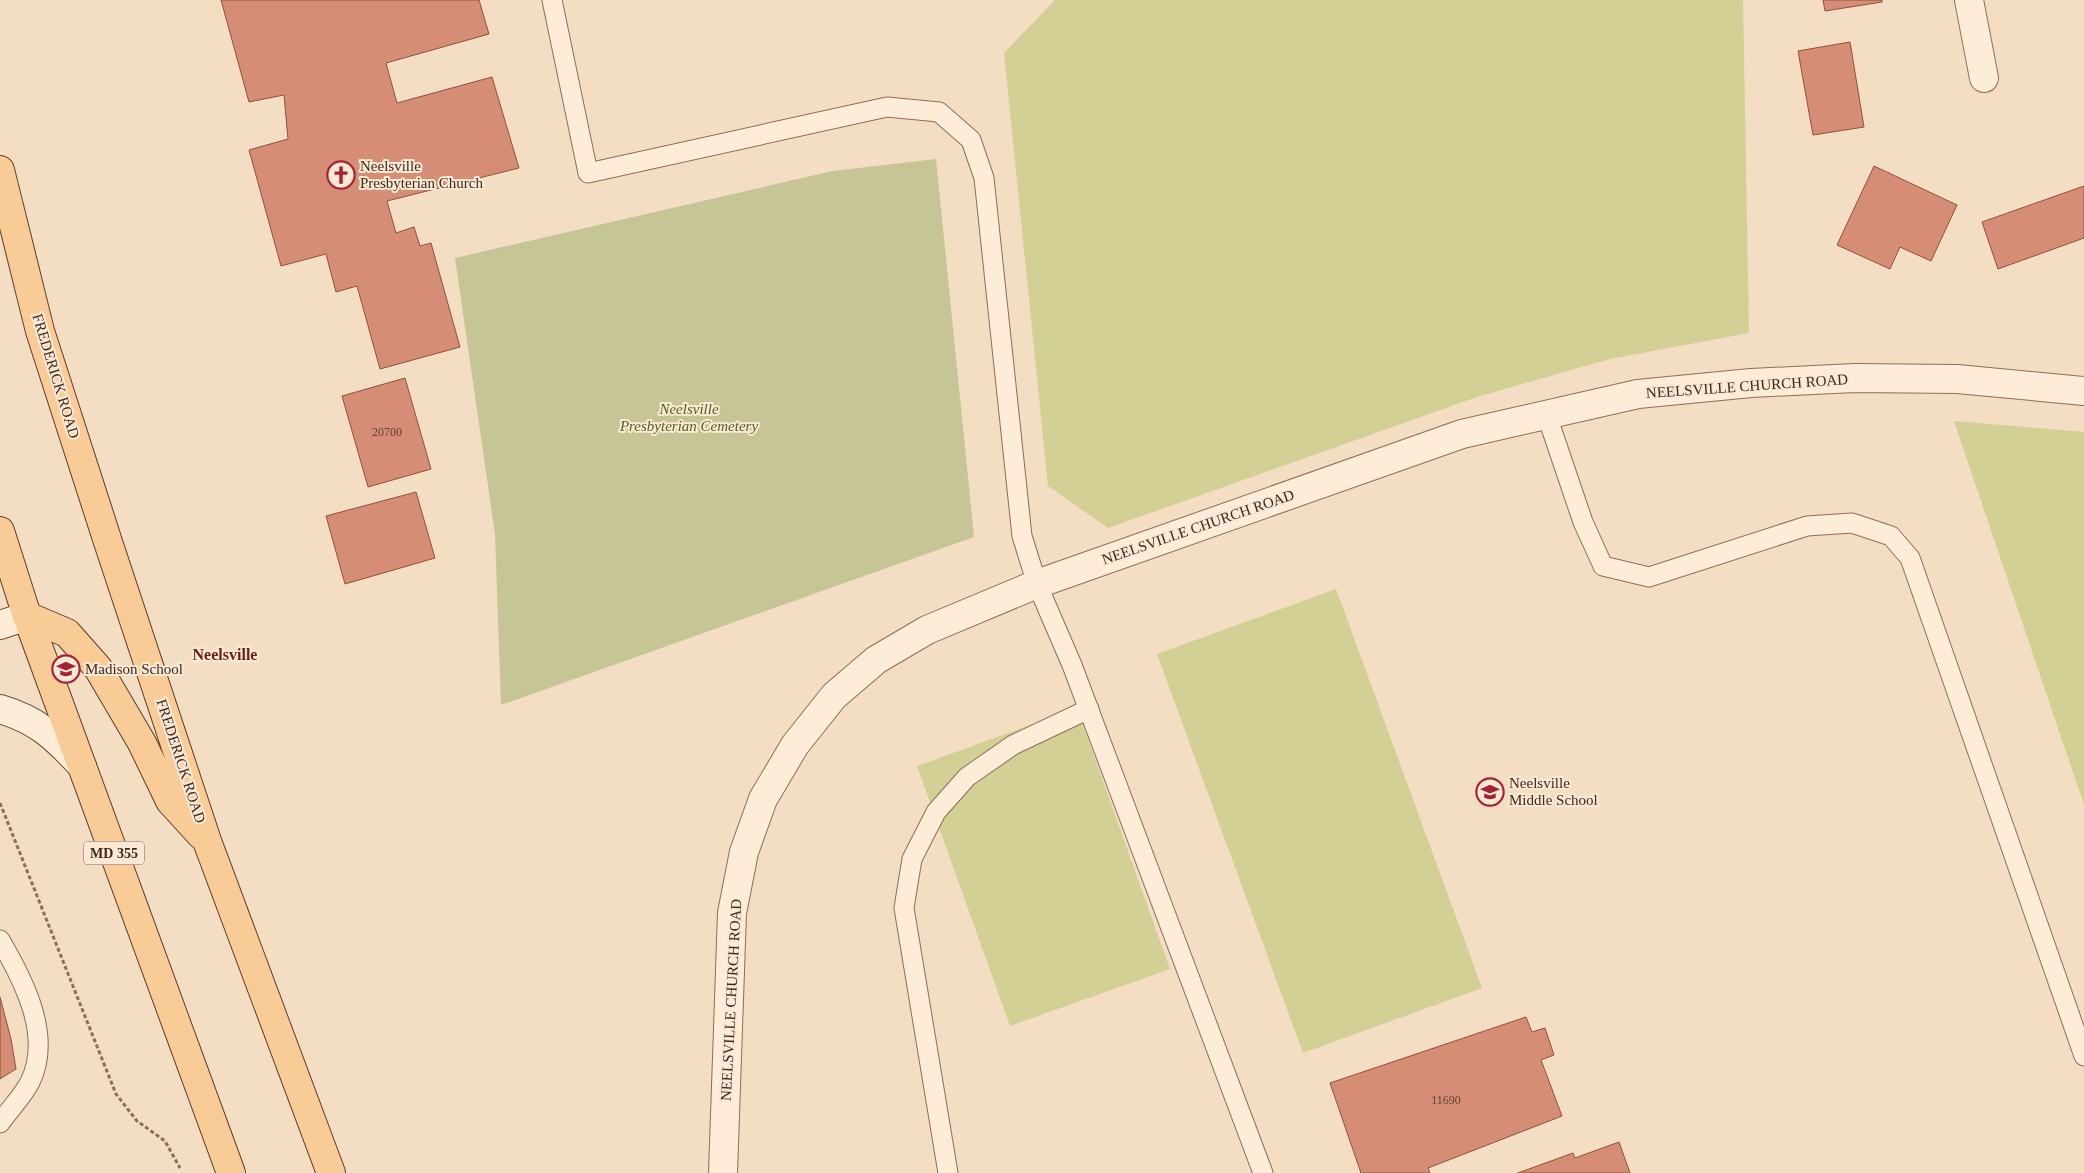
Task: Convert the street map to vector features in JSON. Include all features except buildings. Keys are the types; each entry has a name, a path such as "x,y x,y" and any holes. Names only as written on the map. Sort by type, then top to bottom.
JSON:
{"main road":[{"name":"FREDERICK ROAD","path":"0,170 40,330 207,841 331,1173"},
{"name":"MD 355","path":"0,532 26,616 231,1173"},
{"path":"26,616 67,633 98,668 142,744 170,801 207,841"}],"street":[{"path":"1970,0 1984,78"},
{"name":"NEELSVILLE CHURCH ROAD","path":"723,1173 732,913 744,852 763,799 795,745 834,696 876,660 927,630 1038,584 1462,434 1546,413 1638,394 1751,383 1855,378 1957,379 2084,391"},
{"path":"0,625 26,616"},
{"path":"0,709 24,716 56,738 82,766"}],"lane":[{"path":"552,0 588,173 888,107 939,112 971,140 984,178 1022,536 1038,584 1089,709 1263,1173"},
{"path":"1546,413 1582,522 1603,566 1649,577 1807,526 1852,523 1891,536 1910,558 2084,1056"},
{"path":"948,1173 904,908 912,859 936,812 967,776 1013,745 1089,709"},
{"path":"0,940 19,972 31,1009 37,1028 37,1055 30,1082 0,1123"}],"path":[{"path":"0,802 116,1094 137,1121 165,1141 180,1168"}],"shaded area":[{"path":"1055,0 1743,0 1749,333 1610,359 1477,397 1108,528 1048,486 1004,53"},
{"path":"1954,421 2084,432 2084,805"},
{"path":"1336,589 1482,988 1303,1053 1157,654"},
{"path":"1077,708 1170,969 1010,1026 917,766"}],"green space":[{"name":"Neelsville Presbyterian Cemetery","path":"936,159 974,537 501,705 495,534 455,258 833,171"}],"place":[{"name":"Neelsville Presbyterian Church","path":"341,175"},
{"name":"Madison School","path":"66,669"},
{"name":"Neelsville Middle School","path":"1490,792"}],"district":[{"name":"Neelsville","path":"225,654"}]}
